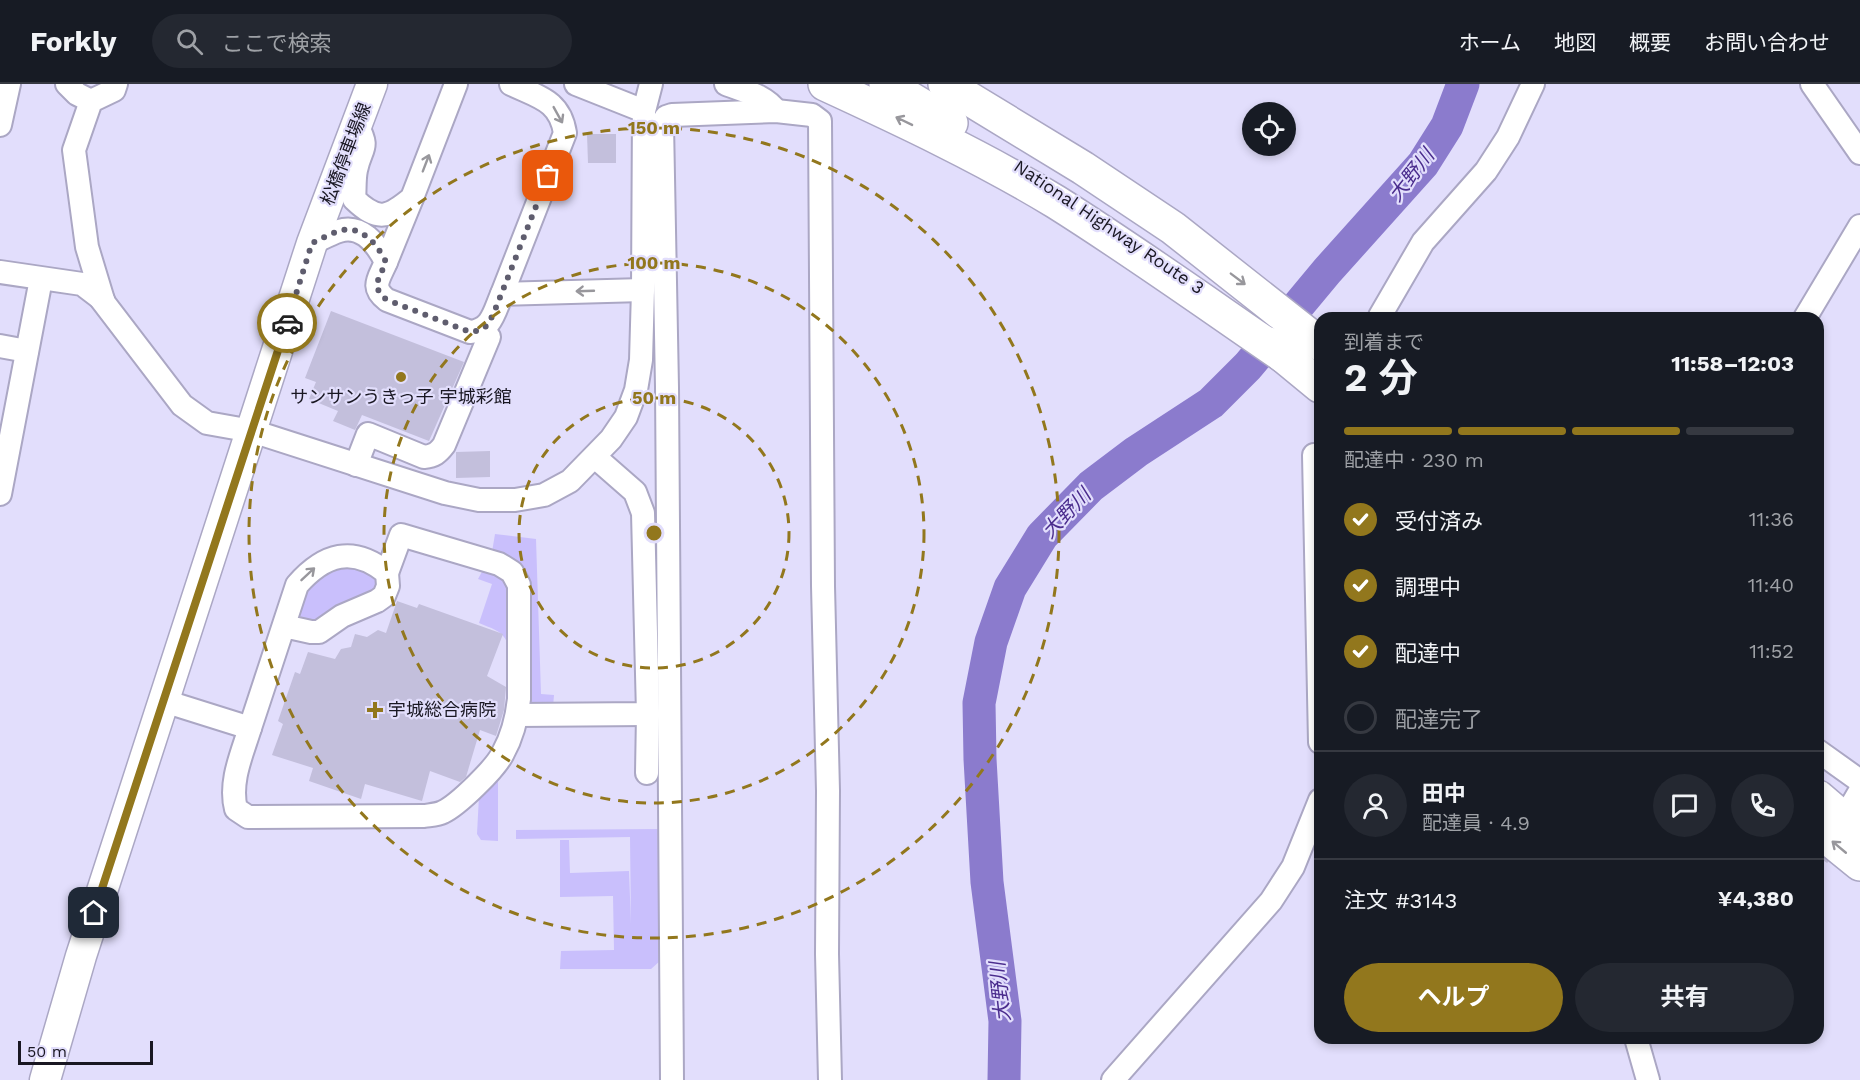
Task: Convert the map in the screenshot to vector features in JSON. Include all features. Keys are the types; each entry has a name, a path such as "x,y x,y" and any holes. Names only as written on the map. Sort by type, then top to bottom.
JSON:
{"highway":[{"name":"National Highway Route 3","path":"886,84 1023,168 1179,255 1313,338"},
{"name":"National Highway Route 3","path":"945,84 1083,168 1179,255 1285,357 1314,381"},
{"path":"984,84 1131,185 1179,255"},
{"path":"819,100 916,127 1044,196 1179,255"},
{"path":"1824,799 1858,809"},
{"path":"1824,835 1860,864"}],"main road":[{"name":"松橋停車場線","path":"45,1080 81,956 312,243 372,84"}],"street":[{"path":"0,125 9,84"},
{"path":"67,84 76,94 91,101"},
{"path":"101,299 103,300 87,247 74,150 91,101 114,90 116,84"},
{"path":"456,84 376,285 379,294 387,300 470,332 481,331 488,325 565,134 561,114 553,105 511,84"},
{"path":"576,84 645,111"},
{"path":"0,272 82,284 101,299 182,405 207,423 252,431 445,493 479,500 515,500 544,495 570,481 611,439 626,417 636,390 641,360 645,111 651,84"},
{"path":"726,84 761,97 776,111"},
{"path":"1382,312 1423,242 1486,171 1508,137 1533,84"},
{"path":"1812,84 1860,153"},
{"path":"672,1080 668,399 662,124 666,117 672,115 776,111 819,100 822,586 828,791 827,954 830,1080"},
{"path":"357,125 364,138 365,147 356,170 354,199 369,213 386,215 412,198"},
{"path":"1809,312 1860,226"},
{"path":"312,243 338,231 350,229 373,240 386,262"},
{"path":"0,494 41,279"},
{"path":"502,294 643,290"},
{"path":"356,465 368,434 424,457 439,452 489,337"},
{"path":"0,346 27,351"},
{"path":"595,457 635,492 643,513 648,714 647,773"},
{"path":"284,626 319,632 342,615 384,596 388,586 387,573 401,535 499,564 512,572 519,585 517,715 498,762 456,805 440,813 424,816 248,817 236,809 232,796 250,728 297,585 311,569 337,556 356,557 374,562 387,573"},
{"path":"164,701 250,728"},
{"path":"517,715 648,714"},
{"path":"1824,755 1860,781"},
{"path":"1113,1080 1271,901 1293,867 1314,815"},
{"path":"1638,1044 1648,1080"}],"shaded area":[{"path":"495,534 536,539 541,694 554,695 553,707 534,705 528,701 524,578 492,552"},
{"path":"348,564 379,576 379,587 316,623 304,623 296,616 309,583 326,571"},
{"path":"484,568 507,578 511,588 511,642 507,642 495,630 479,623 492,584 478,579"},
{"path":"498,778 498,841 481,840 477,834 479,796"},
{"path":"661,829 661,960 651,969 560,969 561,951 614,950 613,896 560,897 560,840 569,840 570,873 629,871 631,924 630,837 516,839 516,830"}],"building":[{"path":"587,134 616,134 616,163 588,163"},
{"path":"331,311 464,362 429,441 362,415 355,430 333,421 338,411 309,399 316,382 305,378"},
{"path":"490,451 490,477 456,478 456,452"},
{"path":"397,601 417,608 419,604 503,634 487,676 506,687 504,710 496,736 480,730 466,777 460,782 430,771 422,801 365,784 361,799 309,781 313,768 272,755 283,724 278,721 295,672 300,674 308,652 335,659 341,649 351,647 355,634 367,637 378,630 386,633"}],"waterway":[{"name":"大野川","path":"1004,1080 1005,1021 987,882 979,703 991,642 1010,588 1042,536 1091,486 1136,452 1211,403 1248,366 1327,271 1423,164 1447,126 1463,84"}],"tunnel":[{"path":"1824,848 1838,827"}],"way so far":[{"path":"287,323 312,243 338,231 350,229 373,240 386,262 376,285 379,294 387,300 470,332 481,331 488,325 495,310 548,176"}],"place":[{"name":"サンサンうきっ子 宇城彩館","path":"401,377"},
{"name":"宇城総合病院","path":"375,710"}],"route":[{"path":"94,913 287,323"}]}
